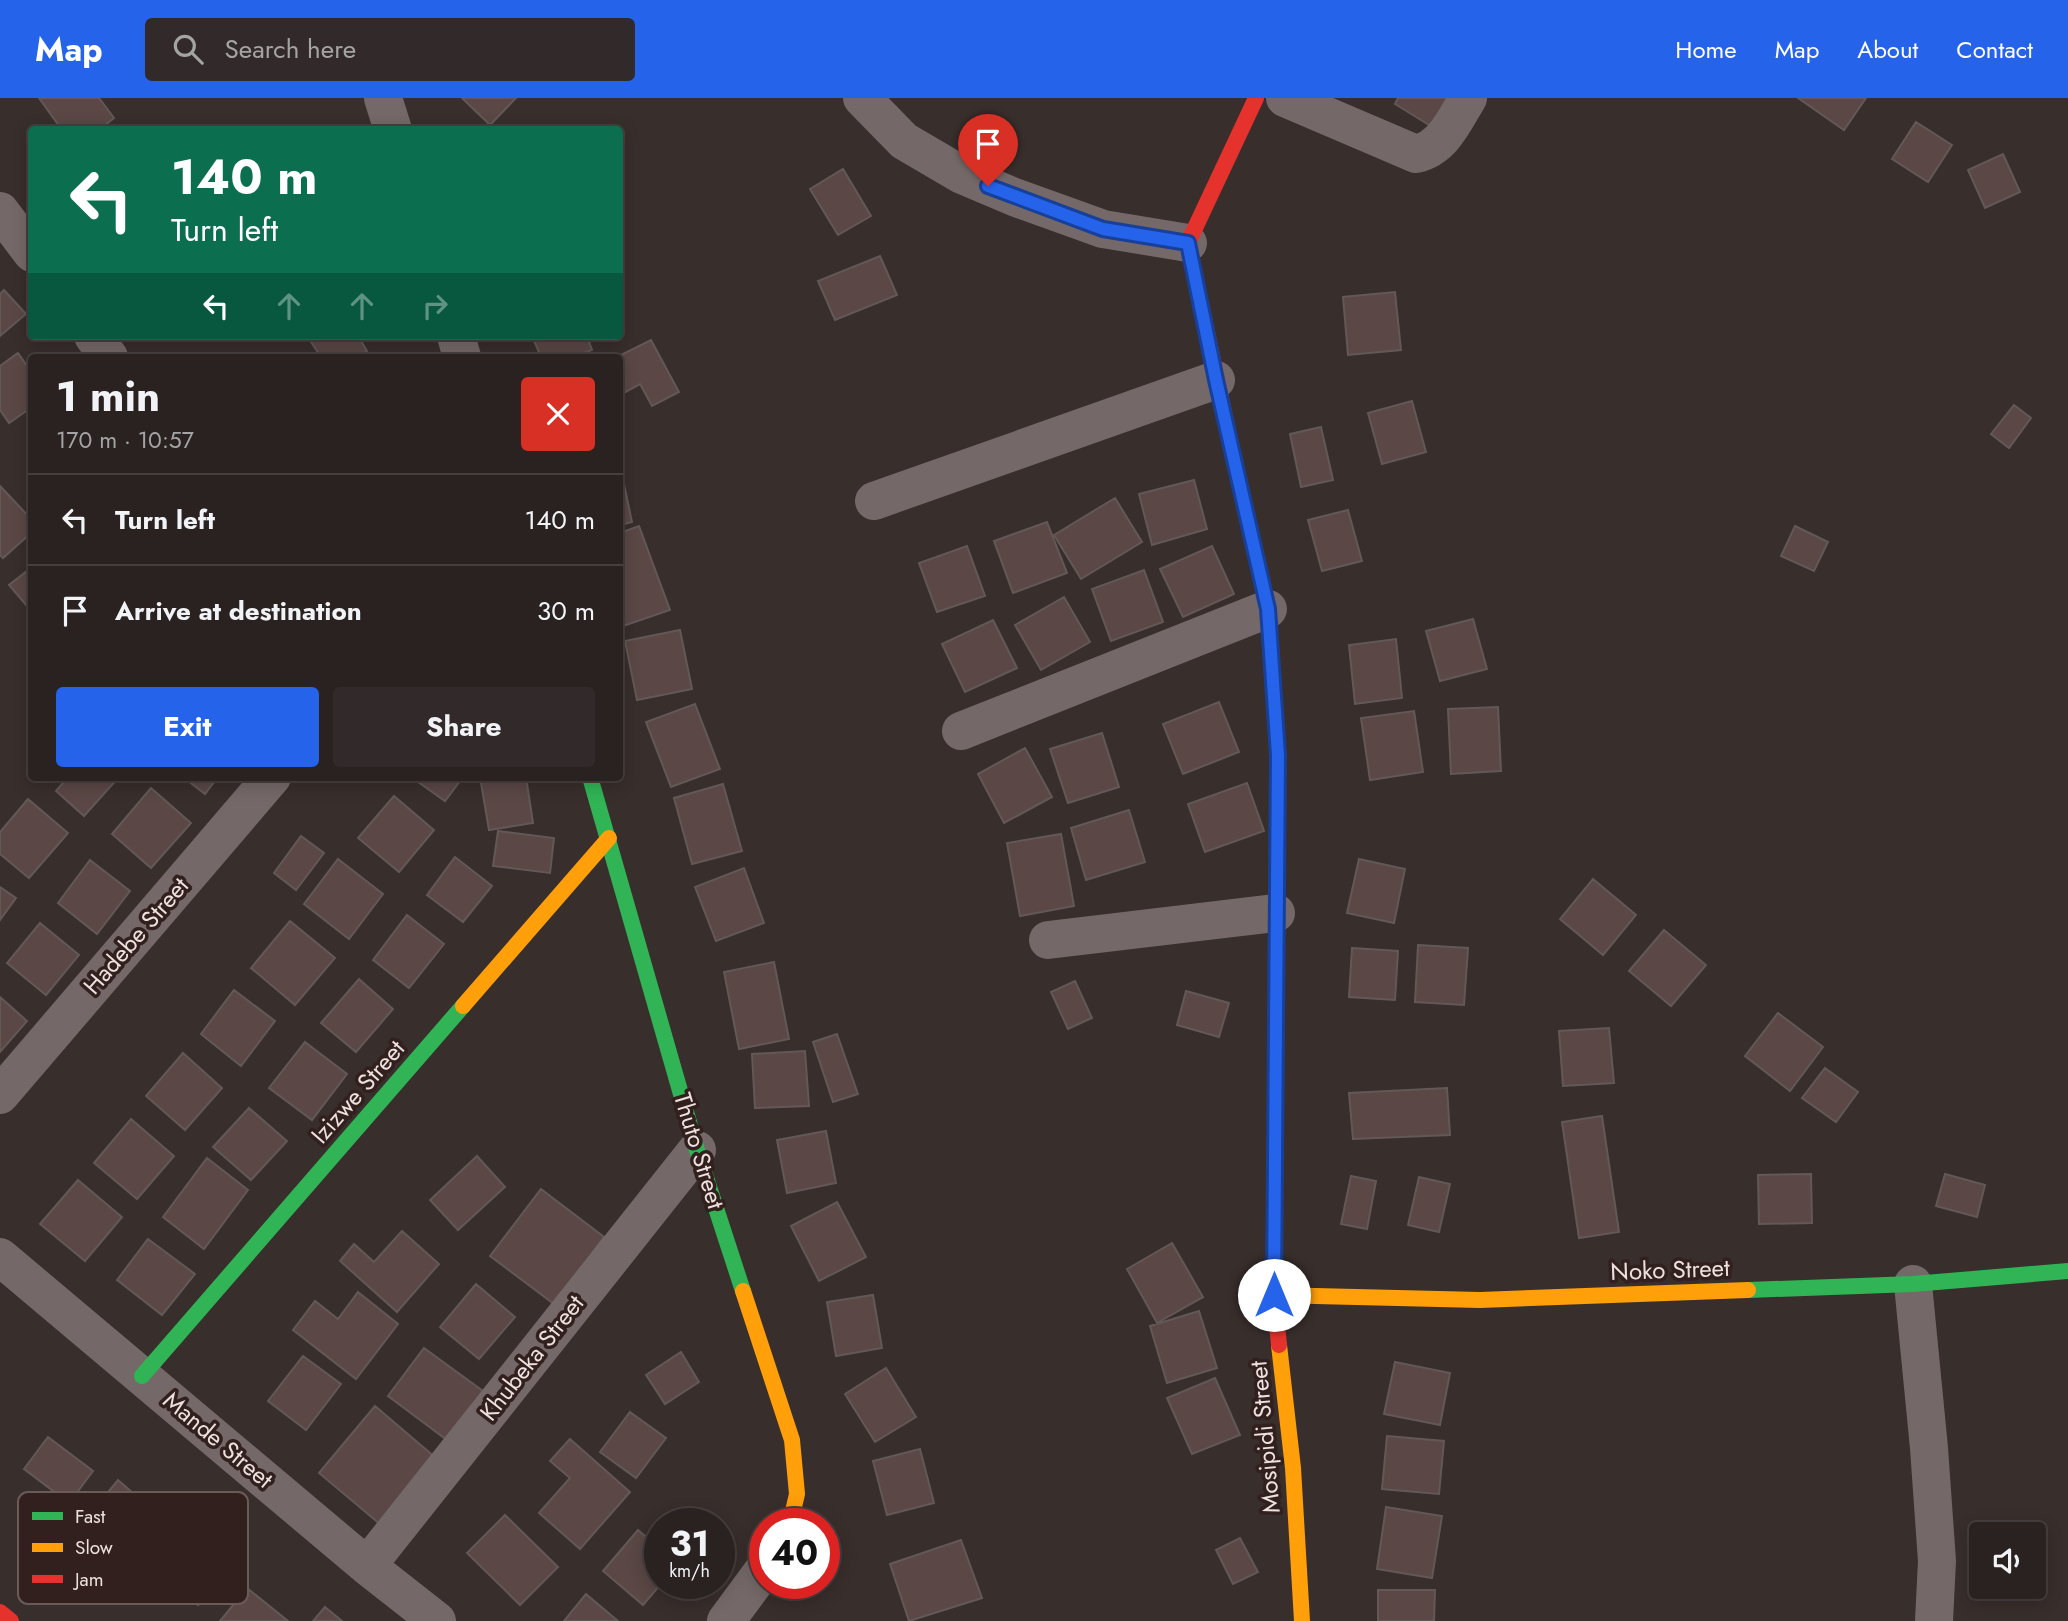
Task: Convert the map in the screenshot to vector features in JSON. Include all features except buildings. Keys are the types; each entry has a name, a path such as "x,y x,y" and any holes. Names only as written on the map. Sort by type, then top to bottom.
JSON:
{"street":[{"path":"383,98 392,126"},
{"path":"862,98 904,141 962,175 1103,229 1188,243 1256,98"},
{"path":"1285,98 1416,154 1429,151 1443,139 1468,98"},
{"path":"0,211 28,248"},
{"name":"Mosipidi Street","path":"1188,243 1268,609 1278,755 1274,1295 1293,1468 1302,1621"},
{"path":"96,340 107,354"},
{"path":"874,501 1216,380"},
{"path":"961,731 1268,609"},
{"name":"Hadebe Street","path":"0,1095 268,781"},
{"name":"Thuto Street","path":"591,781 697,1150 792,1440 797,1494 794,1508"},
{"name":"Izizwe Street","path":"142,1376 609,838"},
{"path":"1048,940 1276,913"},
{"name":"Khubeka Street","path":"367,1566 697,1150"},
{"name":"Mande Street","path":"0,1257 367,1566 437,1621"},
{"name":"Noko Street","path":"1274,1295 1480,1300 1913,1284 2068,1271"},
{"path":"1913,1284 1937,1561 1934,1621"},
{"path":"726,1621 749,1590"},
{"path":"0,1612 10,1621"}],"traffic: fast":[{"path":"1236,469 1268,609 1278,755 1276,1037"},
{"path":"591,781 697,1150 743,1291"},
{"path":"142,1376 463,1006"},
{"path":"1748,1290 1913,1284 2068,1271"}],"traffic: slow":[{"path":"463,1006 609,838"},
{"path":"1274,1295 1480,1300 1748,1290"},
{"path":"743,1291 792,1440 797,1494 794,1508"},
{"path":"1279,1345 1293,1468 1302,1621"}],"traffic: jam":[{"path":"1236,469 1188,243 1256,98"},
{"path":"1276,1037 1274,1295 1279,1345"},
{"path":"0,1612 11,1621"}],"route":[{"path":"988,186 1103,229 1188,243 1268,609 1278,755 1274,1295"}]}
